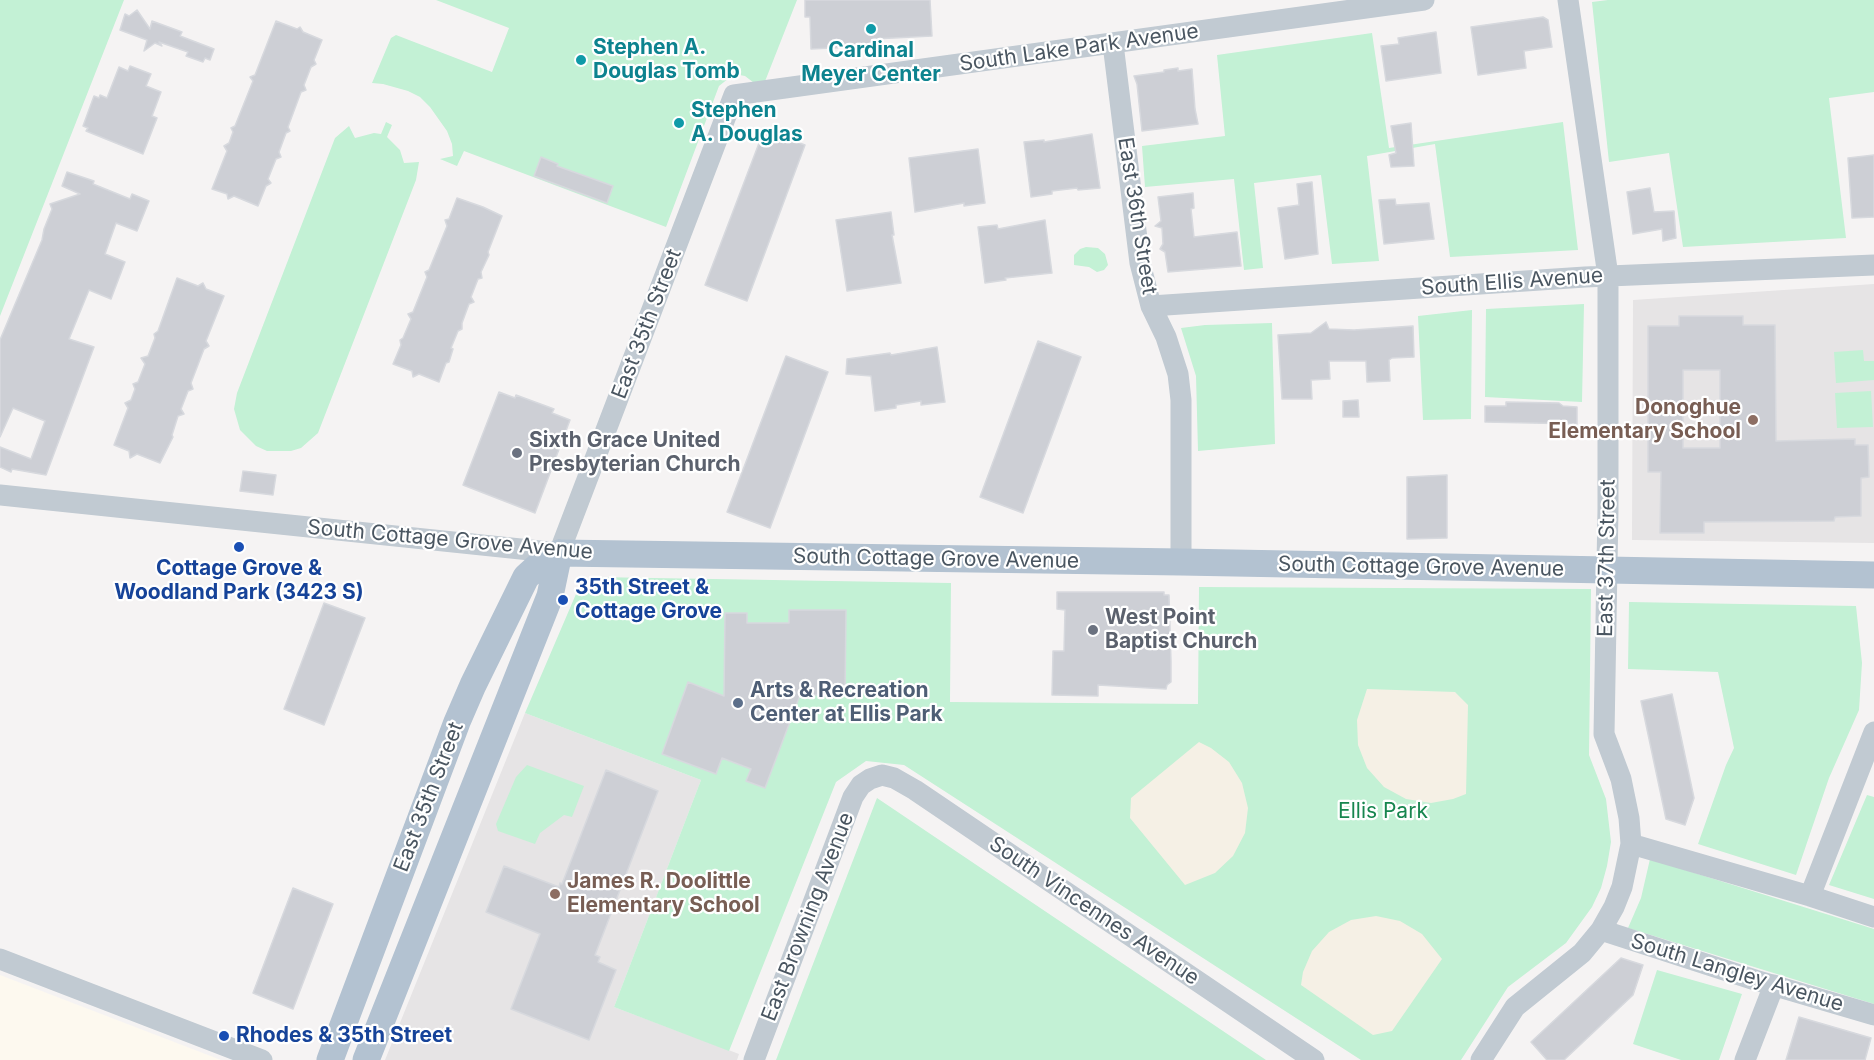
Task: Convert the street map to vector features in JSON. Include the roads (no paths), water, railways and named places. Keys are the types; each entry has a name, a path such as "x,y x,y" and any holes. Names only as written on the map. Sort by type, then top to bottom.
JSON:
{"main road":[{"name":"South Cottage Grove Avenue","path":"558,553 1874,575"},
{"name":"East 35th Street","path":"330,1060 473,685 526,578 537,567 558,553"},
{"name":"East 35th Street","path":"366,1060 549,596 558,553"}],"street":[{"name":"South Lake Park Avenue","path":"734,95 1424,0"},
{"name":"East 37th Street","path":"1481,1060 1515,1007 1582,953 1601,930 1614,908 1622,887 1631,844 1629,818 1621,779 1604,734 1608,276 1568,0"},
{"name":"East 36th Street","path":"1113,44 1140,263 1151,306 1166,337 1178,374 1181,400 1180,562"},
{"name":"East 35th Street","path":"558,553 734,95"},
{"name":"South Ellis Avenue","path":"1151,306 1608,276 1874,265"},
{"name":"South Cottage Grove Avenue","path":"0,495 558,553"},
{"path":"1810,896 1874,732"},
{"name":"South Vincennes Avenue","path":"870,779 882,775 894,778 915,790 1314,1060"},
{"name":"East Browning Avenue","path":"754,1060 854,797 861,785 870,779"},
{"path":"1631,844 1874,916"},
{"name":"South Langley Avenue","path":"1601,930 1874,1015"},
{"path":"0,959 261,1060"},
{"path":"1745,1060 1774,985"}],"place":[{"name":"Cardinal Meyer Center","path":"871,29"},
{"name":"Stephen A. Douglas Tomb","path":"581,60"},
{"name":"Stephen A. Douglas","path":"679,123"},
{"name":"Donoghue Elementary School","path":"1753,420"},
{"name":"Sixth Grace United Presbyterian Church","path":"517,453"},
{"name":"Cottage Grove & Woodland Park (3423 S)","path":"239,547"},
{"name":"35th Street & Cottage Grove","path":"563,600"},
{"name":"West Point Baptist Church","path":"1093,630"},
{"name":"Arts & Recreation Center at Ellis Park","path":"738,703"},
{"name":"James R. Doolittle Elementary School","path":"555,894"},
{"name":"Rhodes & 35th Street","path":"224,1036"}],"park label":[{"name":"Ellis Park","path":"1383,812"}]}
